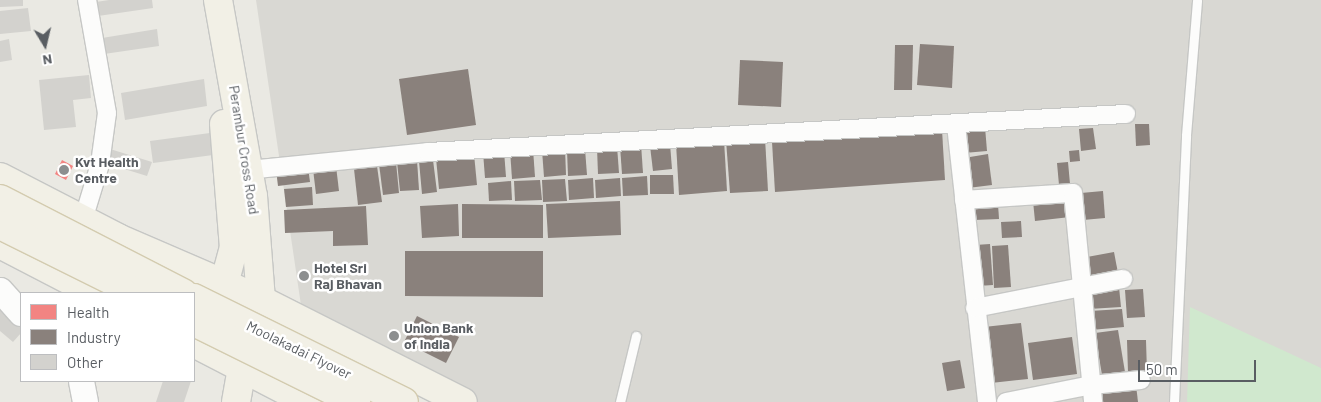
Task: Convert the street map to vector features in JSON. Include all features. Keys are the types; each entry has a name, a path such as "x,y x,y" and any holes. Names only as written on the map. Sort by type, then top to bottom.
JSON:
{"main road":[{"name":"Perambur Cross Road","path":"206,0 239,171 261,300"},
{"name":"Perambur Cross Road","path":"218,0 239,171 234,246 224,284"},
{"path":"0,177 118,238 261,300 463,402"},
{"path":"0,199 181,292"},
{"path":"0,225 135,292"},
{"path":"93,292 118,238"},
{"path":"0,244 91,292"},
{"name":"Moolakadai Flyover","path":"195,298 404,402"},
{"name":"Moolakadai Flyover","path":"195,322 356,402"},
{"path":"195,343 308,402"},
{"path":"335,402 359,351"},
{"path":"236,402 249,370"},
{"path":"249,370 252,402"}],"street":[{"path":"83,220 100,164 107,112 88,0"},
{"path":"239,171 438,152 956,125 1126,114"},
{"path":"956,125 987,402"},
{"path":"964,200 1073,193 1080,290 1093,393"},
{"path":"975,308 1080,290 1123,279"},
{"path":"0,290 20,312"},
{"path":"1006,402 1093,393 1141,380"},
{"path":"81,382 85,402"}],"lane":[{"path":"1174,402 1186,135 1197,0"},
{"path":"620,402 636,336"}],"shaded area":[{"path":"256,0 1321,0 1321,402 468,402 302,312"}],"green space":[{"path":"1190,307 1321,368 1321,402 1187,402"}],"building: Health":[{"path":"62,160 73,166 66,180 55,174"}],"building: Industry":[{"path":"920,44 954,46 952,88 917,85"},
{"path":"895,45 913,45 912,90 894,90"},
{"path":"740,60 783,62 781,107 738,105"},
{"path":"468,69 476,125 407,135 399,79"},
{"path":"1135,124 1149,124 1150,145 1136,146"},
{"path":"985,127 987,151 964,153 962,128"},
{"path":"1093,128 1096,149 1081,151 1079,129"},
{"path":"942,130 945,180 775,192 772,142"},
{"path":"765,138 768,191 730,193 726,140"},
{"path":"724,140 727,191 679,195 676,143"},
{"path":"641,144 643,173 622,174 620,146"},
{"path":"670,144 672,169 653,171 650,146"},
{"path":"617,146 619,173 598,174 597,148"},
{"path":"565,148 566,175 544,177 542,150"},
{"path":"533,149 535,177 512,179 510,150"},
{"path":"585,149 587,175 568,176 567,150"},
{"path":"1079,150 1080,161 1070,162 1069,151"},
{"path":"504,151 506,177 485,178 483,152"},
{"path":"474,154 477,185 439,189 436,158"},
{"path":"988,154 992,185 968,188 964,158"},
{"path":"417,160 419,190 400,191 397,162"},
{"path":"433,160 437,192 422,194 419,161"},
{"path":"396,162 399,193 383,195 379,164"},
{"path":"1068,162 1070,184 1059,185 1057,163"},
{"path":"336,166 339,191 316,194 313,169"},
{"path":"377,166 382,202 358,205 354,169"},
{"path":"308,167 310,182 278,186 276,170"},
{"path":"650,175 673,175 674,194 650,194"},
{"path":"647,176 648,195 623,196 622,178"},
{"path":"593,178 594,198 569,200 568,180"},
{"path":"620,178 621,196 596,198 595,180"},
{"path":"565,179 567,201 543,202 542,180"},
{"path":"540,180 542,200 515,201 514,181"},
{"path":"511,181 512,200 489,201 488,183"},
{"path":"312,187 313,205 286,207 284,189"},
{"path":"1103,191 1105,218 1083,220 1081,193"},
{"path":"1068,198 1070,217 1035,221 1033,201"},
{"path":"620,201 621,235 548,238 546,204"},
{"path":"458,204 459,236 422,238 420,206"},
{"path":"462,204 543,205 543,238 462,238"},
{"path":"998,204 999,219 974,220 973,206"},
{"path":"366,206 368,245 333,246 333,231 285,233 284,210"},
{"path":"1021,221 1022,237 1002,238 1001,222"},
{"path":"990,244 993,285 978,286 975,245"},
{"path":"1008,245 1011,287 994,288 992,246"},
{"path":"405,251 543,251 543,297 405,296"},
{"path":"1114,252 1118,273 1091,278 1087,257"},
{"path":"1119,287 1121,307 1089,309 1088,289"},
{"path":"1143,289 1145,317 1127,318 1125,290"},
{"path":"1122,309 1124,327 1091,330 1090,311"},
{"path":"417,316 459,337 446,363 404,342"},
{"path":"1021,323 1028,379 991,383 984,327"},
{"path":"1118,330 1125,372 1102,375 1095,333"},
{"path":"1072,337 1077,374 1033,380 1028,343"},
{"path":"1127,340 1146,340 1147,373 1128,373"},
{"path":"960,360 965,388 947,391 942,363"},
{"path":"1136,385 1138,402 1103,402 1101,389"}],"building: Other":[{"path":"0,0 23,0 23,6 0,7"},
{"path":"109,0 152,0 153,8 98,16 96,2"},
{"path":"28,8 31,31 0,34 0,11"},
{"path":"157,29 159,46 104,54 102,38"},
{"path":"9,39 12,60 0,62 0,41"},
{"path":"89,75 91,98 73,100 76,127 44,130 39,80"},
{"path":"204,79 207,106 125,120 121,93"},
{"path":"210,133 213,155 153,163 150,141"},
{"path":"110,149 152,162 147,176 105,163"},
{"path":"0,306 20,318 20,334 13,342 0,331"},
{"path":"163,382 191,382 184,402 156,402"}],"place":[{"name":"Kvt Health Centre","path":"64,170"},
{"name":"Hotel Sri Raj Bhavan","path":"304,276"},
{"name":"Union Bank of India","path":"394,336"}]}
